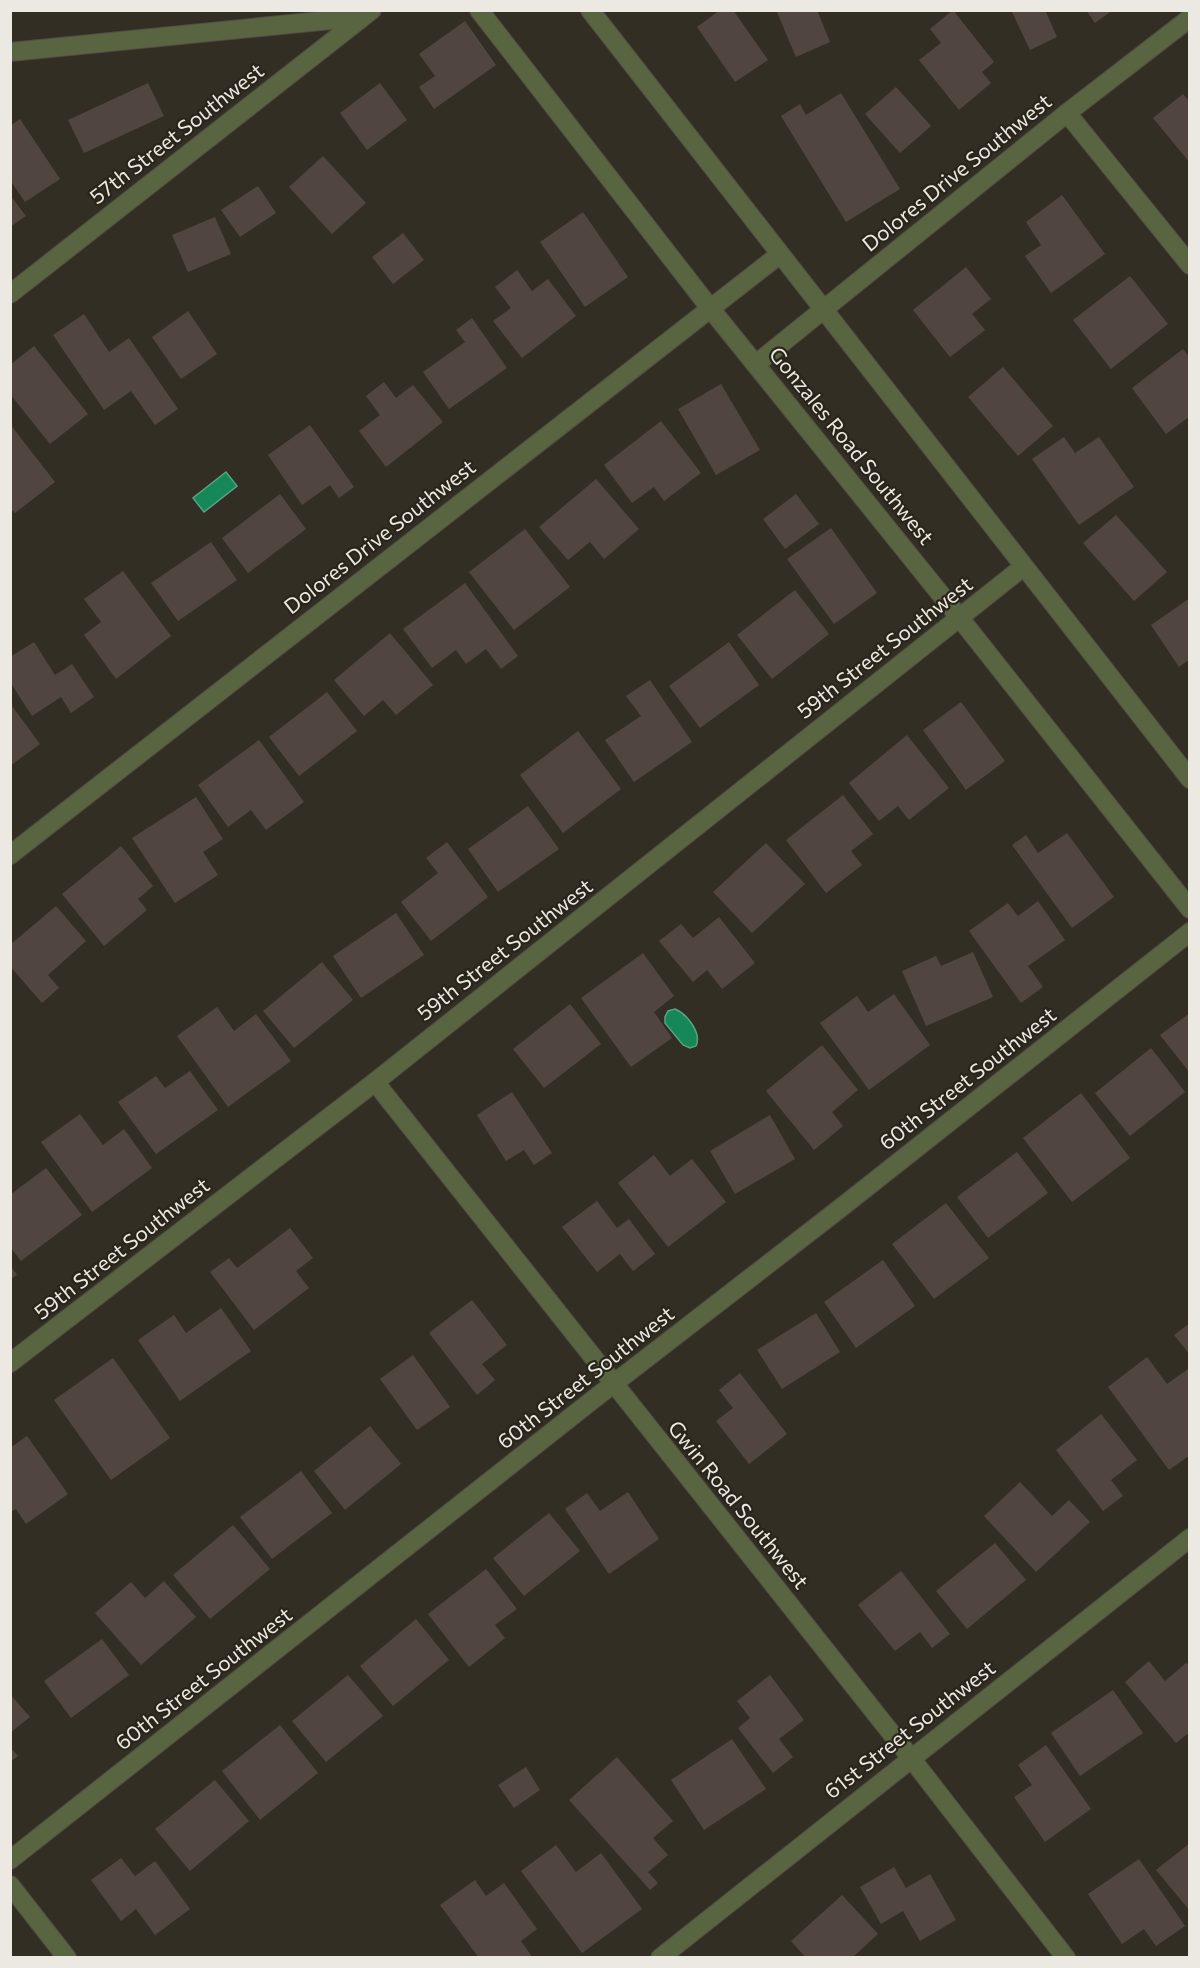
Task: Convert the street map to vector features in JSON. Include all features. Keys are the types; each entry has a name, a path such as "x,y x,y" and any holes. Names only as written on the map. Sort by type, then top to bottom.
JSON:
{"street":[{"name":"Gonzales Road Southwest","path":"479,10 710,308 1190,909"},
{"path":"590,10 1190,779"},
{"path":"10,52 367,14"},
{"name":"57th Street Southwest","path":"10,294 367,14"},
{"name":"Dolores Drive Southwest","path":"756,364 1067,113 1190,18"},
{"path":"1067,113 1190,265"},
{"name":"Dolores Drive Southwest","path":"10,855 779,255"},
{"name":"59th Street Southwest","path":"10,1364 375,1082 1023,567"},
{"name":"60th Street Southwest","path":"10,1860 1190,932"},
{"name":"Gwin Road Southwest","path":"375,1082 911,1758 1066,1958"},
{"name":"61st Street Southwest","path":"660,1958 1190,1538"},
{"path":"10,1885 67,1958"}],"shaded area":[{"path":"226,472 237,486 204,512 193,498"},
{"path":"675,1009 692,1024 697,1035 696,1046 690,1048 683,1045 665,1023 668,1011"}],"building":[{"path":"720,10 733,10 768,60 735,82 697,27"},
{"path":"776,10 817,10 830,42 796,57"},
{"path":"953,10 994,62 982,72 991,83 959,110 919,60 941,43 930,29"},
{"path":"1011,10 1045,10 1057,37 1030,50"},
{"path":"1086,10 1113,10 1095,23"},
{"path":"465,21 496,65 434,109 419,87 435,76 419,54"},
{"path":"148,83 164,116 84,153 68,120"},
{"path":"380,83 407,120 367,150 340,113"},
{"path":"896,87 931,126 900,153 865,114"},
{"path":"841,93 900,189 846,222 781,116 800,104 806,115"},
{"path":"1183,94 1190,102 1190,163 1153,118"},
{"path":"20,119 60,179 25,202 10,180 10,126"},
{"path":"323,156 366,203 332,234 289,187"},
{"path":"258,186 276,213 240,237 221,210"},
{"path":"10,195 26,216 10,227"},
{"path":"1062,195 1105,254 1051,293 1025,256 1041,245 1026,222"},
{"path":"583,212 628,277 585,307 540,242"},
{"path":"215,217 231,254 188,272 172,235"},
{"path":"403,233 424,260 393,284 372,257"},
{"path":"966,267 991,299 972,314 985,330 950,357 913,310"},
{"path":"517,270 532,291 548,279 576,316 522,358 493,321 511,308 495,287"},
{"path":"1130,276 1168,324 1111,369 1073,320"},
{"path":"188,311 217,354 181,379 152,337"},
{"path":"84,314 109,352 129,338 178,409 155,425 131,391 104,410 53,335"},
{"path":"472,318 507,368 449,409 423,372 465,342 456,330"},
{"path":"34,346 88,414 50,444 10,394 10,365"},
{"path":"1183,349 1190,358 1190,416 1166,434 1132,388"},
{"path":"1003,367 1053,426 1018,456 968,397"},
{"path":"384,382 396,398 413,385 443,422 386,467 359,431 380,415 366,396"},
{"path":"721,384 760,450 716,475 678,409"},
{"path":"661,421 701,473 664,501 654,487 632,503 604,465"},
{"path":"10,424 55,482 15,513 10,508"},
{"path":"310,425 354,487 339,498 330,485 302,505 268,455"},
{"path":"1064,437 1075,453 1099,437 1134,487 1079,525 1032,459"},
{"path":"596,479 639,529 604,559 590,542 568,560 539,527"},
{"path":"280,494 306,529 248,573 222,538"},
{"path":"796,494 819,524 785,549 763,519"},
{"path":"1116,515 1167,572 1134,601 1083,543"},
{"path":"831,528 877,593 834,624 787,559"},
{"path":"525,529 570,587 514,630 469,572"},
{"path":"211,542 237,580 178,621 151,583"},
{"path":"123,571 171,636 116,679 84,635 101,622 84,599"},
{"path":"465,583 518,656 501,669 486,649 466,664 456,650 432,668 403,629"},
{"path":"795,590 829,634 772,679 737,635"},
{"path":"1190,598 1190,659 1179,667 1151,625"},
{"path":"390,633 433,685 396,715 383,700 364,716 334,680"},
{"path":"34,642 55,675 72,664 94,697 71,713 61,697 32,716 10,682 10,657"},
{"path":"729,642 759,685 700,728 669,686"},
{"path":"650,680 692,742 634,782 605,740 641,716 626,696"},
{"path":"327,692 357,731 299,776 269,737"},
{"path":"961,702 1005,761 966,790 923,730"},
{"path":"12,706 40,744 10,766 10,707"},
{"path":"578,731 621,789 563,833 520,775"},
{"path":"907,735 949,788 909,820 898,806 879,821 849,783"},
{"path":"259,740 304,802 266,830 251,810 228,827 198,785"},
{"path":"843,795 873,834 851,851 862,865 826,893 786,840"},
{"path":"196,797 223,839 203,852 218,875 175,903 132,838"},
{"path":"528,806 559,849 498,892 468,849"},
{"path":"1067,833 1114,897 1072,928 1012,845 1026,835 1038,853"},
{"path":"447,842 488,897 431,941 401,902 438,873 426,858"},
{"path":"766,843 805,884 752,933 713,892"},
{"path":"121,846 153,886 138,899 147,910 104,946 62,894"},
{"path":"1038,901 1065,940 1028,966 1043,987 1021,1003 969,931 1008,903 1018,916"},
{"path":"56,906 86,941 48,975 59,988 42,1003 10,966 10,945"},
{"path":"396,913 424,955 361,998 333,956"},
{"path":"719,917 755,963 722,989 707,970 693,982 659,941 681,924 693,938"},
{"path":"973,952 993,997 926,1026 902,971 936,956 941,966"},
{"path":"643,953 674,996 654,1012 672,1038 631,1067 581,998"},
{"path":"322,962 353,1000 294,1048 263,1011"},
{"path":"894,994 930,1045 869,1090 820,1023 857,996 868,1012"},
{"path":"570,1004 601,1044 544,1088 513,1049"},
{"path":"217,1007 234,1031 256,1014 291,1061 228,1107 177,1036"},
{"path":"1190,1013 1190,1073 1160,1035"},
{"path":"822,1045 858,1090 832,1112 843,1126 814,1150 766,1091"},
{"path":"1151,1048 1185,1092 1130,1136 1095,1093"},
{"path":"190,1071 218,1110 156,1154 118,1102 156,1076 165,1088"},
{"path":"512,1092 552,1153 534,1165 524,1150 506,1161 477,1115"},
{"path":"1081,1093 1130,1158 1072,1202 1023,1138"},
{"path":"80,1114 103,1145 124,1129 152,1168 92,1212 41,1142"},
{"path":"770,1115 795,1159 735,1194 710,1151"},
{"path":"1017,1152 1048,1193 988,1238 957,1197"},
{"path":"654,1155 670,1176 692,1159 726,1202 668,1247 618,1183"},
{"path":"46,1168 82,1215 21,1261 10,1247 10,1195"},
{"path":"597,1201 617,1228 629,1219 655,1254 633,1271 620,1254 597,1272 562,1227"},
{"path":"946,1203 989,1258 934,1299 892,1244"},
{"path":"290,1228 313,1258 296,1271 309,1288 254,1330 210,1272 229,1258 237,1268"},
{"path":"883,1260 915,1306 856,1348 824,1302"},
{"path":"10,1265 17,1275 10,1279"},
{"path":"472,1300 507,1345 482,1364 495,1380 477,1395 429,1333"},
{"path":"221,1308 251,1351 180,1401 138,1340 174,1315 186,1333"},
{"path":"816,1313 840,1352 782,1389 757,1350"},
{"path":"1190,1323 1190,1355 1174,1335"},
{"path":"413,1355 450,1407 417,1430 380,1379"},
{"path":"1147,1357 1167,1384 1188,1369 1190,1371 1190,1455 1169,1470 1108,1387"},
{"path":"113,1358 170,1438 111,1480 54,1400"},
{"path":"740,1373 787,1434 749,1464 716,1421 733,1408 719,1390"},
{"path":"1101,1414 1137,1460 1111,1480 1123,1496 1103,1511 1056,1450"},
{"path":"370,1426 401,1464 345,1510 314,1471"},
{"path":"27,1436 68,1494 26,1524 16,1509 10,1512 10,1448"},
{"path":"301,1471 332,1513 272,1559 240,1517"},
{"path":"1020,1482 1052,1516 1069,1500 1090,1522 1036,1572 984,1516"},
{"path":"628,1492 659,1539 609,1574 565,1509 587,1493 600,1511"},
{"path":"549,1513 580,1551 524,1596 493,1558"},
{"path":"233,1525 270,1569 210,1619 173,1575"},
{"path":"995,1543 1026,1580 967,1629 936,1591"},
{"path":"486,1569 517,1609 495,1625 505,1638 469,1667 428,1614"},
{"path":"901,1571 950,1634 932,1648 920,1632 895,1651 858,1605"},
{"path":"164,1581 196,1617 141,1665 95,1613 131,1582 145,1598"},
{"path":"416,1619 449,1660 393,1706 360,1666"},
{"path":"102,1639 129,1675 71,1718 44,1681"},
{"path":"1149,1661 1165,1681 1186,1663 1190,1666 1190,1732 1176,1743 1125,1682"},
{"path":"348,1675 383,1716 326,1762 292,1721"},
{"path":"770,1675 804,1720 779,1739 793,1757 773,1773 738,1728 750,1718 737,1701"},
{"path":"1113,1690 1143,1733 1080,1776 1051,1733"},
{"path":"10,1694 30,1717 10,1733"},
{"path":"280,1725 318,1773 260,1820 222,1771"},
{"path":"732,1739 766,1789 704,1830 671,1780"},
{"path":"1046,1745 1091,1809 1045,1842 1014,1797 1032,1785 1018,1765"},
{"path":"10,1747 18,1756 10,1762"},
{"path":"617,1757 673,1821 653,1838 668,1855 648,1872 658,1883 650,1890 569,1800"},
{"path":"526,1767 540,1790 514,1808 498,1785"},
{"path":"215,1780 249,1821 190,1871 155,1829"},
{"path":"1190,1843 1190,1911 1156,1870"},
{"path":"556,1845 576,1872 601,1853 642,1909 582,1953 521,1871"},
{"path":"121,1858 135,1876 155,1861 190,1909 155,1935 136,1909 121,1921 91,1880"},
{"path":"1139,1859 1185,1926 1156,1946 1144,1929 1122,1944 1088,1894"},
{"path":"894,1867 906,1888 930,1874 956,1920 920,1941 903,1911 881,1924 860,1887"},
{"path":"475,1880 486,1896 504,1883 537,1929 521,1941 533,1958 479,1958 440,1905"},
{"path":"842,1895 878,1934 852,1958 806,1958 791,1941"}]}
